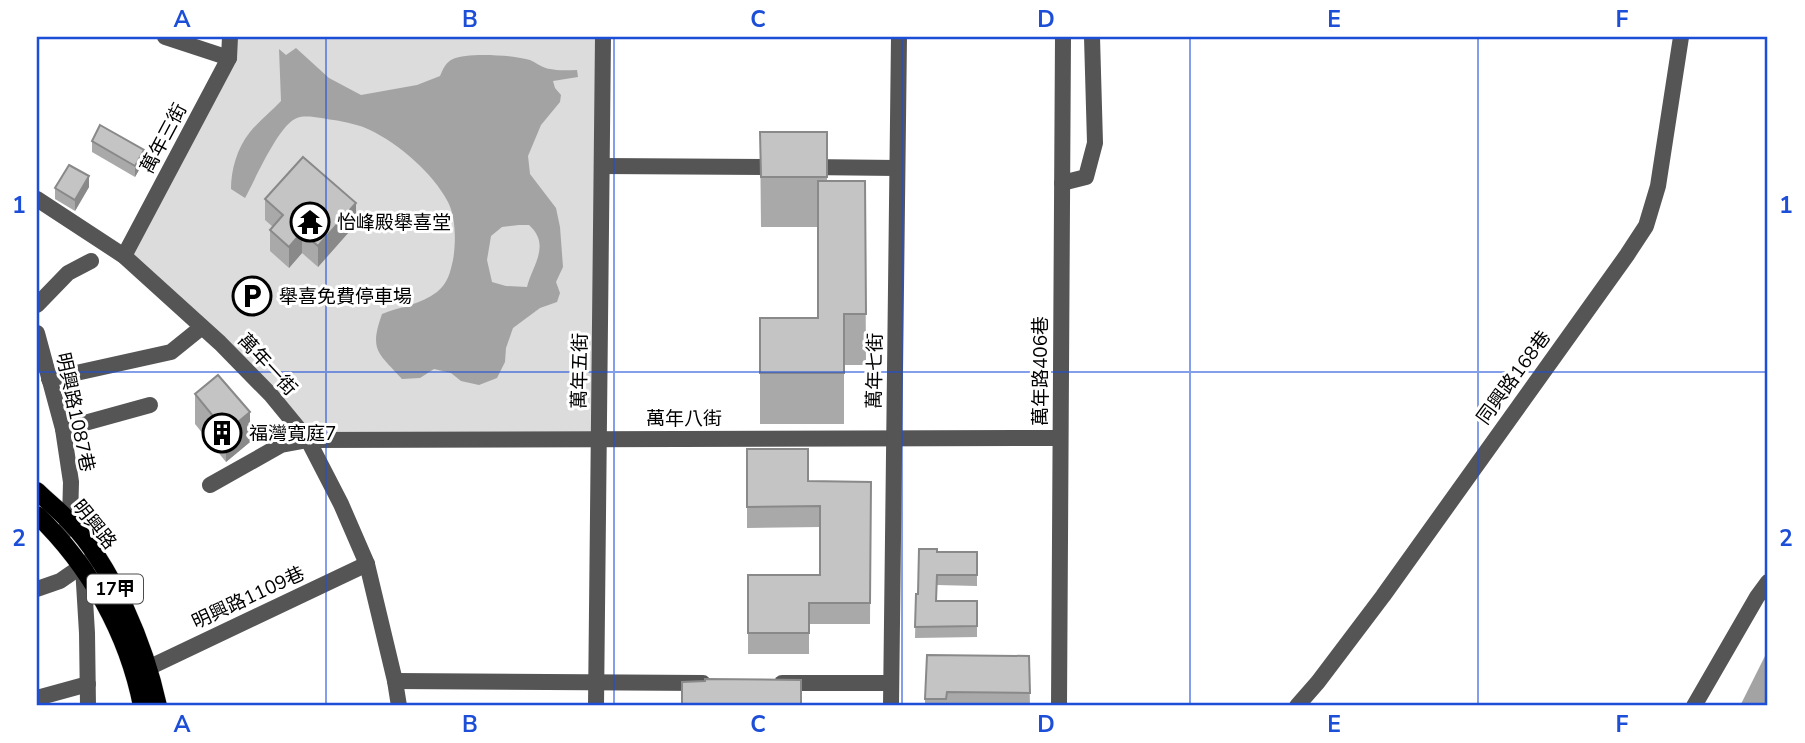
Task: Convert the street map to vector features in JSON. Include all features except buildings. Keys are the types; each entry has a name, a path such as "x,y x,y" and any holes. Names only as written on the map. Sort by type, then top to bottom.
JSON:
{"main road":[{"name":"明興路","path":"37,491 70,522 90,561 129,658 142,706"},
{"name":"明興路","path":"37,515 60,539 90,561 124,606 148,668 158,706"}],"street":[{"path":"165,37 229,58"},
{"name":"萬年三街","path":"124,256 229,58 230,37"},
{"name":"萬年五街","path":"596,706 603,37"},
{"name":"萬年七街","path":"891,706 899,37"},
{"name":"萬年路406巷","path":"1059,706 1063,37"},
{"path":"1062,183 1086,177 1094,143 1092,37"},
{"name":"同興路168巷","path":"1297,706 1383,596 1646,226 1658,186 1681,37"},
{"path":"602,166 897,168"},
{"name":"萬年一街","path":"37,199 124,256 220,344 271,395 308,440 341,504 367,564 399,706"},
{"path":"37,304 68,273 91,261"},
{"path":"49,379 171,352 202,327"},
{"name":"明興路1087巷","path":"37,333 62,429 71,482 70,522 60,539"},
{"path":"62,429 150,405"},
{"name":"萬年八街","path":"210,485 281,445 308,440 1060,438"},
{"path":"37,589 60,581 90,561"},
{"path":"88,706 90,561"},
{"name":"明興路1109巷","path":"148,668 367,564"},
{"path":"1694,706 1768,582"},
{"path":"395,681 717,683"},
{"path":"771,683 891,683"},
{"path":"37,698 88,684"}],"shaded area":[{"path":"229,37 603,37 599,439 308,440 124,256 229,58"},
{"path":"296,48 329,78 361,95 417,85 440,76 451,60 460,57 513,57 530,60 547,68 577,70 578,77 553,81 561,95 560,102 541,125 528,156 530,174 556,208 563,267 556,282 560,293 557,302 540,308 513,328 506,348 505,362 497,378 479,385 461,381 451,373 434,369 420,378 402,379 378,350 376,336 382,314 424,300 441,289 450,273 455,246 453,215 442,191 414,160 392,143 357,125 321,118 297,118 290,122 275,141 245,198 231,189 238,152 245,138 281,101 279,49 286,55","holes":["529,225 535,232 540,247 527,287 492,282 487,260 491,236 502,227"]},
{"path":"1768,650 1768,706 1740,706"}],"place":[{"name":"怡峰殿舉喜堂","path":"310,222"},
{"name":"舉喜免費停車場","path":"252,296"},
{"name":"福灣寬庭7","path":"222,433"}]}
